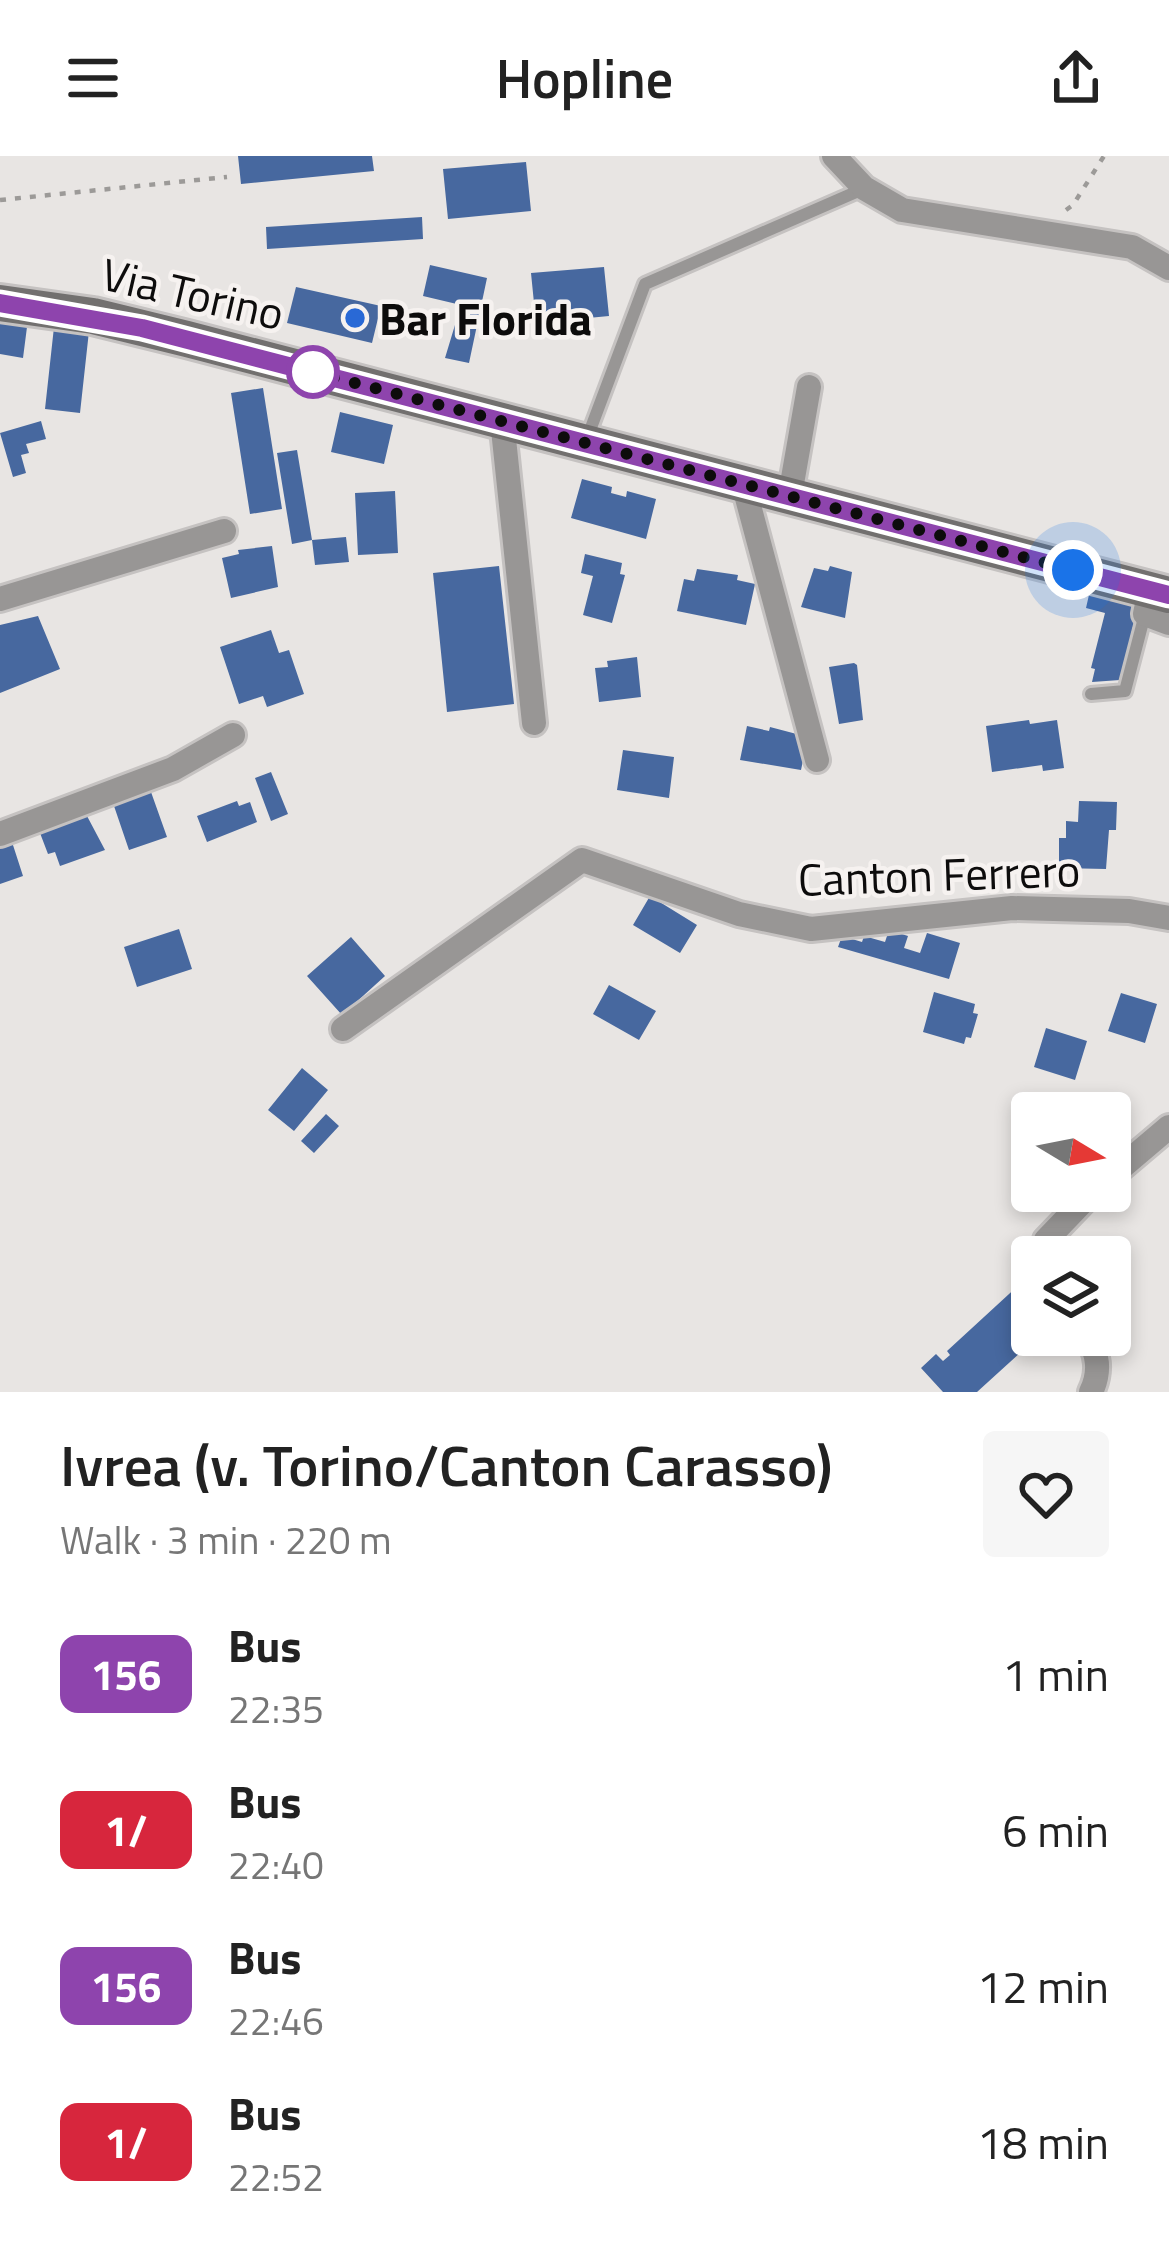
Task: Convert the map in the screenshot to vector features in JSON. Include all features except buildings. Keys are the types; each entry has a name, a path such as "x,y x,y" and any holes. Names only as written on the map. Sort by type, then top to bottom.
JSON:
{"street":[{"path":"834,156 864,188 902,210 1132,247 1169,268"},
{"name":"Via Torino","path":"0,303 142,328 790,495 1158,606"},
{"path":"790,495 809,387"},
{"path":"502,420 534,723"},
{"path":"743,483 817,760"},
{"path":"0,599 224,531"},
{"path":"0,834 173,770 233,735"},
{"name":"Canton Ferrero","path":"343,1029 582,860 739,914 811,929 1012,908 1129,911 1169,918"},
{"path":"1131,1159 1169,1127"},
{"path":"1050,1236 1073,1212"},
{"path":"1091,1392 1098,1356"}],"lane":[{"path":"586,442 645,284 864,188"},
{"path":"1091,694 1125,691 1158,606"}],"path":[{"path":"1036,230 1073,206 1105,156"},
{"path":"0,200 227,177"}],"bus line":[{"name":"156","path":"0,303 142,328 1169,595"}],"place":[{"name":"Bar Florida","path":"355,318"}],"route":[{"path":"313,372 1073,570"}]}
